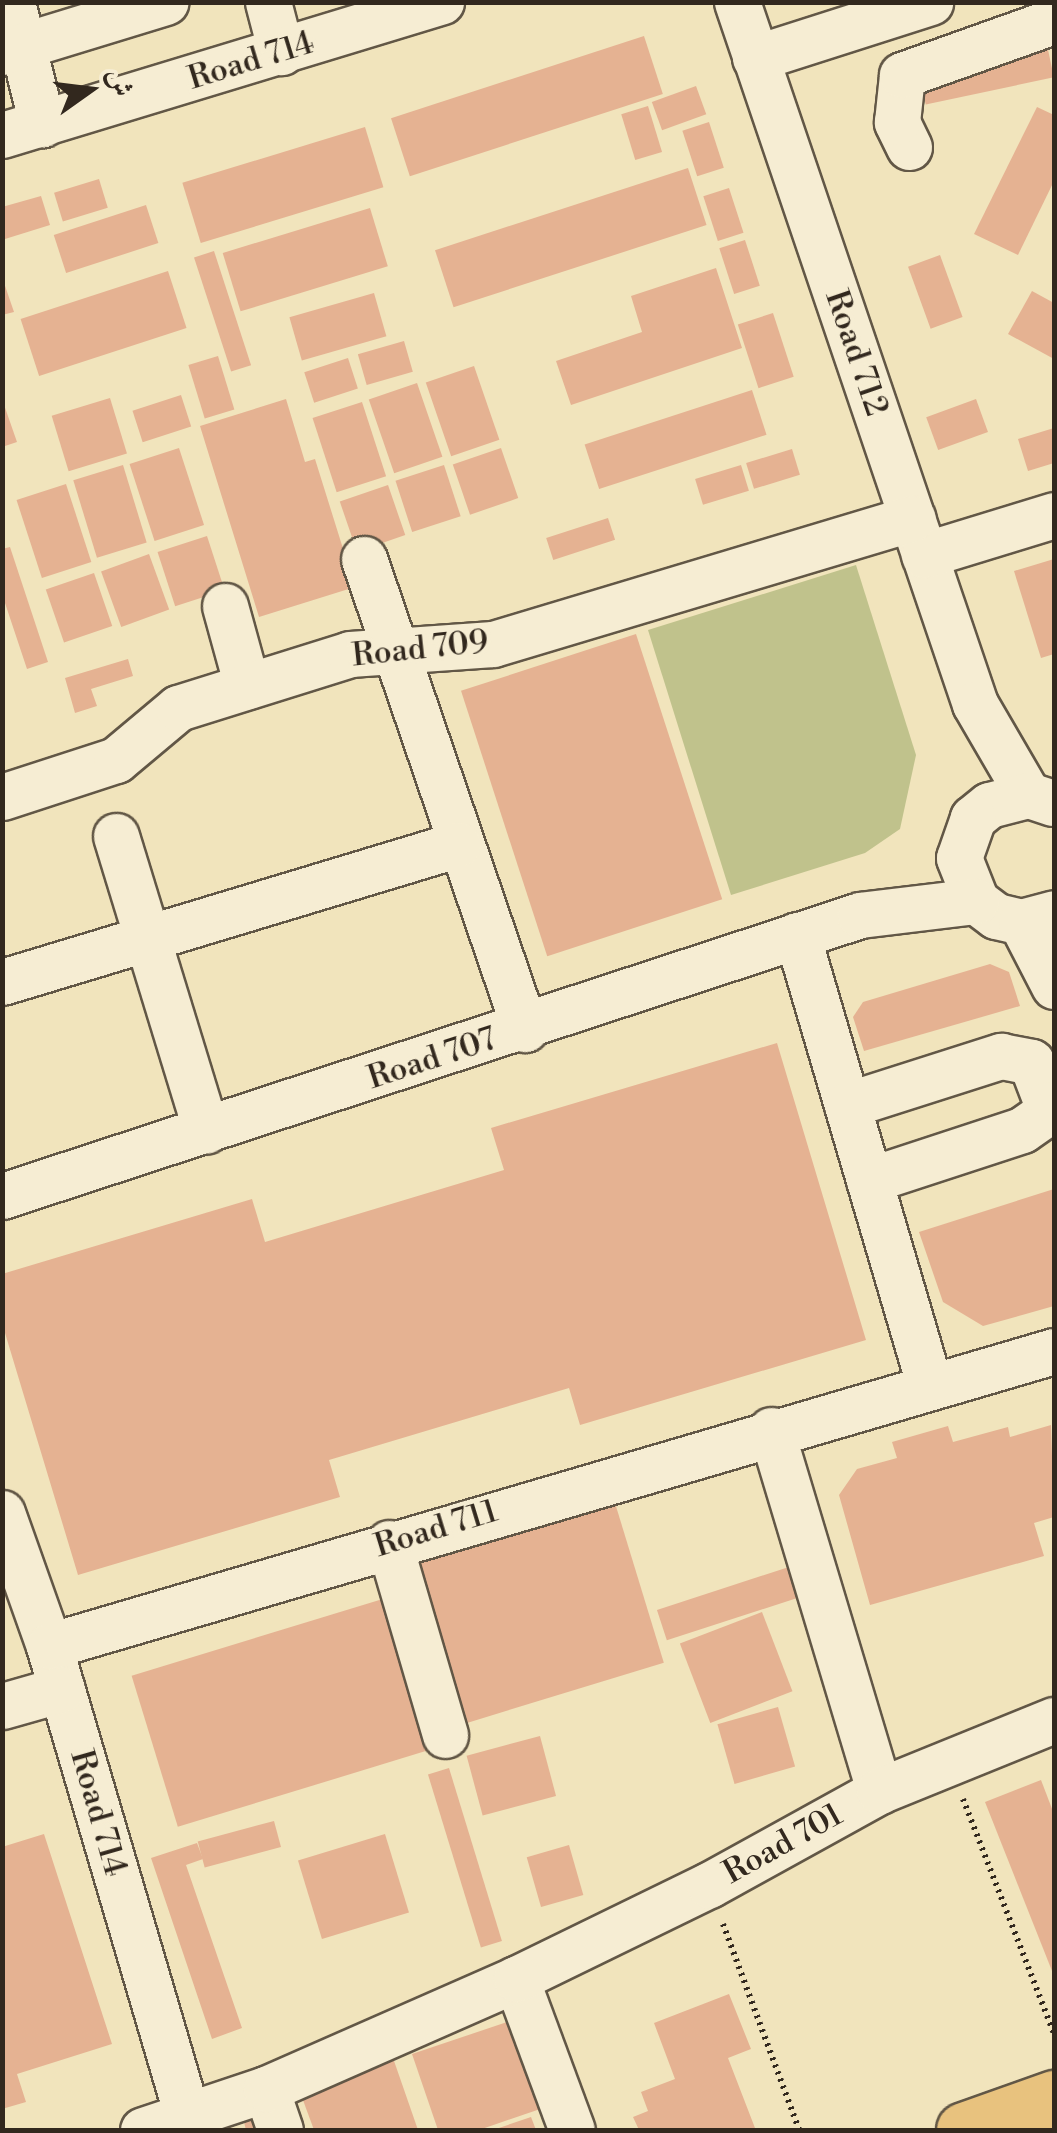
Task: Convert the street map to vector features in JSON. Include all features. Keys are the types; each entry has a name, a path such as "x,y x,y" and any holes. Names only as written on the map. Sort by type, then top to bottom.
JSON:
{"main road":[{"path":"964,2130 1054,2098"}],"street":[{"path":"12,2 12,50 22,130"},
{"path":"12,50 166,2"},
{"path":"268,2 281,52"},
{"name":"Road 714","path":"22,130 281,52 393,10 441,2"},
{"name":"Road 712","path":"736,2 976,704 1041,800"},
{"path":"755,58 930,2"},
{"path":"909,147 897,122 902,75 1033,18"},
{"name":"Road 709","path":"2,797 107,764 169,713 350,654 493,644 918,536 1054,515"},
{"path":"364,558 391,649 524,1029"},
{"path":"225,606 247,686"},
{"name":"Road 712","path":"966,838 976,704"},
{"name":"Road 707","path":"860,915 966,838 1008,796 1041,800"},
{"path":"116,836 206,1131"},
{"path":"966,838 976,901 1038,917 1054,986"},
{"path":"2,982 458,844"},
{"name":"Road 707","path":"2,1196 524,1029 860,915 976,901"},
{"path":"797,935 929,1384"},
{"path":"847,1105 1001,1056 1031,1062 1038,1075 1046,1104 1033,1124 870,1180"},
{"name":"Road 711","path":"42,1626 102,1630 770,1430 1054,1352"},
{"path":"770,1430 879,1791"},
{"name":"Road 714","path":"2,1513 207,2119"},
{"path":"389,1544 445,1735"},
{"path":"2,1706 62,1690"},
{"name":"Road 701","path":"207,2119 709,1885 879,1791 1054,1720"},
{"path":"516,1978 572,2130"}],"path":[{"path":"948,1760 1054,2034"},
{"path":"709,1885 800,2130"}],"green space":[{"path":"856,565 916,755 900,829 865,853 731,895 648,630"}],"building":[{"path":"644,36 663,94 410,176 391,118"},
{"path":"1047,45 1054,77 926,105 919,72"},
{"path":"696,86 706,114 662,130 652,102"},
{"path":"648,106 662,152 635,160 621,114"},
{"path":"1037,107 1054,115 1054,181 1018,255 974,234"},
{"path":"709,122 724,168 697,176 682,131"},
{"path":"365,127 383,187 201,243 182,183"},
{"path":"688,168 707,225 454,307 435,250"},
{"path":"99,179 108,208 63,221 54,193"},
{"path":"729,188 744,233 718,241 703,196"},
{"path":"41,196 50,225 5,239 2,207"},
{"path":"146,205 158,243 66,273 54,235"},
{"path":"370,208 388,266 241,311 223,253"},
{"path":"745,240 760,286 734,294 719,248"},
{"path":"214,251 251,365 231,372 194,257"},
{"path":"940,255 963,317 931,329 908,267"},
{"path":"716,268 742,348 571,405 556,361 642,332 631,296"},
{"path":"168,271 187,328 39,376 21,319"},
{"path":"2,277 14,312 2,315"},
{"path":"1032,291 1054,303 1054,359 1008,334"},
{"path":"374,293 386,336 302,361 289,317"},
{"path":"773,313 794,377 759,388 738,324"},
{"path":"404,341 413,372 367,385 358,354"},
{"path":"218,356 234,410 205,419 188,365"},
{"path":"348,358 358,388 314,403 304,372"},
{"path":"474,366 499,440 451,456 426,383"},
{"path":"417,383 442,457 394,473 369,400"},
{"path":"752,390 767,435 599,489 585,444"},
{"path":"181,395 191,426 143,442 132,411"},
{"path":"110,398 127,453 69,471 52,416"},
{"path":"2,399 17,442 2,447"},
{"path":"286,399 305,462 315,459 355,587 259,617 200,426"},
{"path":"976,399 988,432 938,450 926,417"},
{"path":"362,402 386,476 337,492 313,418"},
{"path":"1054,428 1054,463 1028,471 1018,439"},
{"path":"179,448 204,525 155,541 130,464"},
{"path":"501,448 518,498 470,515 453,465"},
{"path":"792,449 800,475 754,489 746,463"},
{"path":"123,465 147,542 97,558 73,480"},
{"path":"444,465 461,516 412,532 395,481"},
{"path":"741,465 749,491 703,505 695,479"},
{"path":"66,484 91,562 42,578 17,500"},
{"path":"388,485 405,535 357,552 340,502"},
{"path":"608,518 615,540 553,560 546,538"},
{"path":"207,536 225,590 175,606 158,552"},
{"path":"10,547 48,662 27,669 2,594 2,549"},
{"path":"149,554 169,609 121,627 101,571"},
{"path":"1054,559 1054,654 1041,658 1014,571"},
{"path":"94,573 112,626 64,643 46,590"},
{"path":"636,634 722,899 547,956 461,691"},
{"path":"128,659 133,676 91,689 97,706 75,713 65,678"},
{"path":"990,964 1009,972 1020,1006 864,1051 853,1017 863,1002"},
{"path":"777,1043 866,1340 580,1425 569,1388 329,1460 340,1497 78,1575 2,1323 2,1274 252,1199 265,1242 504,1170 491,1128"},
{"path":"1054,1189 1054,1306 983,1326 943,1302 919,1232"},
{"path":"1051,1425 1054,1517 1034,1523 1044,1556 870,1605 839,1495 857,1469 897,1458 892,1442 948,1426 953,1442 1008,1427 1010,1437"},
{"path":"615,1503 664,1663 468,1723 419,1563"},
{"path":"792,1566 802,1596 667,1640 657,1610"},
{"path":"386,1598 432,1749 178,1827 132,1676"},
{"path":"762,1612 792,1691 710,1723 680,1644"},
{"path":"778,1707 795,1767 735,1784 717,1724"},
{"path":"540,1736 556,1796 483,1816 467,1756"},
{"path":"449,1768 502,1941 481,1948 428,1774"},
{"path":"1041,1780 1054,1814 1054,1976 985,1802"},
{"path":"274,1821 281,1847 205,1868 198,1841"},
{"path":"44,1834 112,2044 17,2074 26,2102 2,2109 2,1847"},
{"path":"385,1834 409,1912 322,1939 298,1861"},
{"path":"197,1843 203,1859 186,1865 242,2028 212,2039 151,1858"},
{"path":"569,1845 583,1895 541,1907 527,1857"},
{"path":"729,1994 751,2049 728,2058 755,2128 639,2130 633,2117 648,2111 641,2092 675,2079 654,2023"},
{"path":"513,2020 549,2106 479,2130 438,2130 412,2054"},
{"path":"393,2058 418,2130 314,2130 300,2092"},
{"path":"265,2108 272,2130 246,2130 242,2114"},
{"path":"531,2117 536,2130 493,2130"}]}
